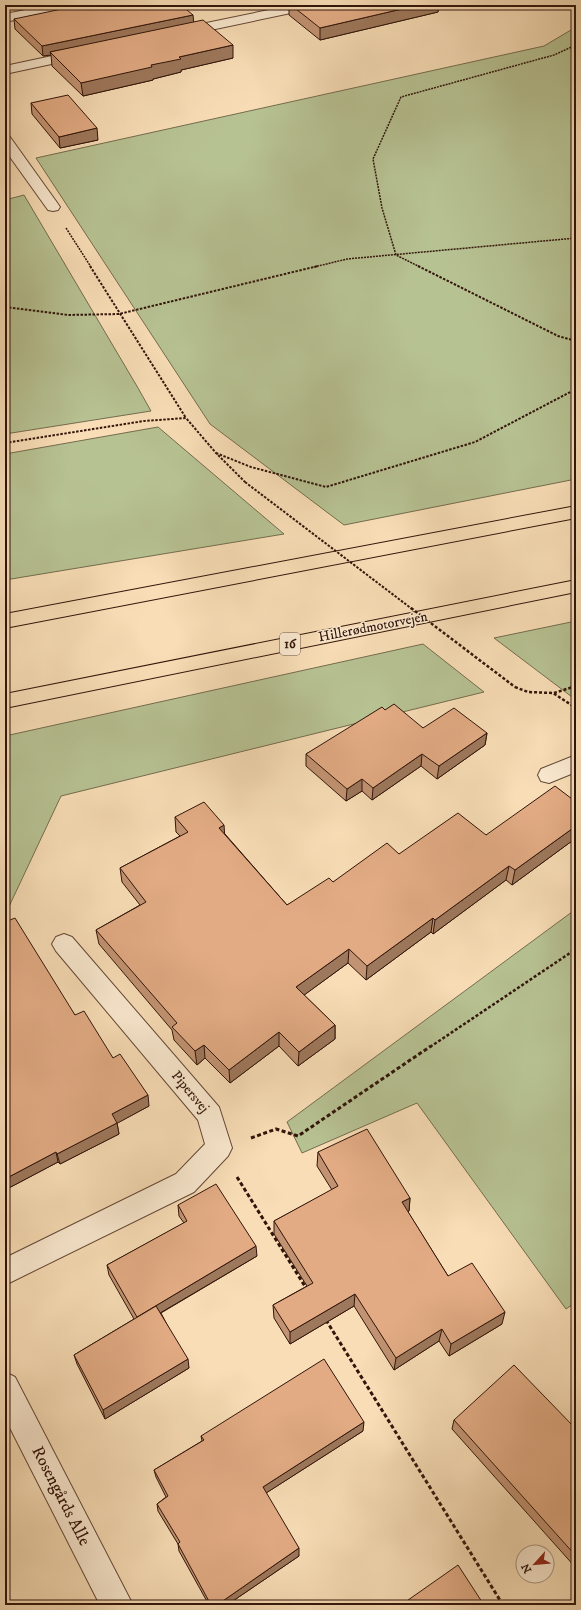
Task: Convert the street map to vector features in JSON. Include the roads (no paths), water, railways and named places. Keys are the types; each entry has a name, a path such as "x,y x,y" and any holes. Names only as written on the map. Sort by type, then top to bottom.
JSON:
{"highway":[{"path":"5,621 576,512"},
{"name":"Hillerødmotorvejen","path":"5,701 576,586"}],"street":[{"path":"5,18 68,5"},
{"path":"168,35 310,5"},
{"path":"5,70 91,52"},
{"path":"5,140 53,207"},
{"path":"549,775 576,763"},
{"name":"Pipersvej","path":"5,1272 185,1183 219,1148 210,1115 64,944"},
{"name":"Rosengårds Alle","path":"5,1387 117,1605"}]}
